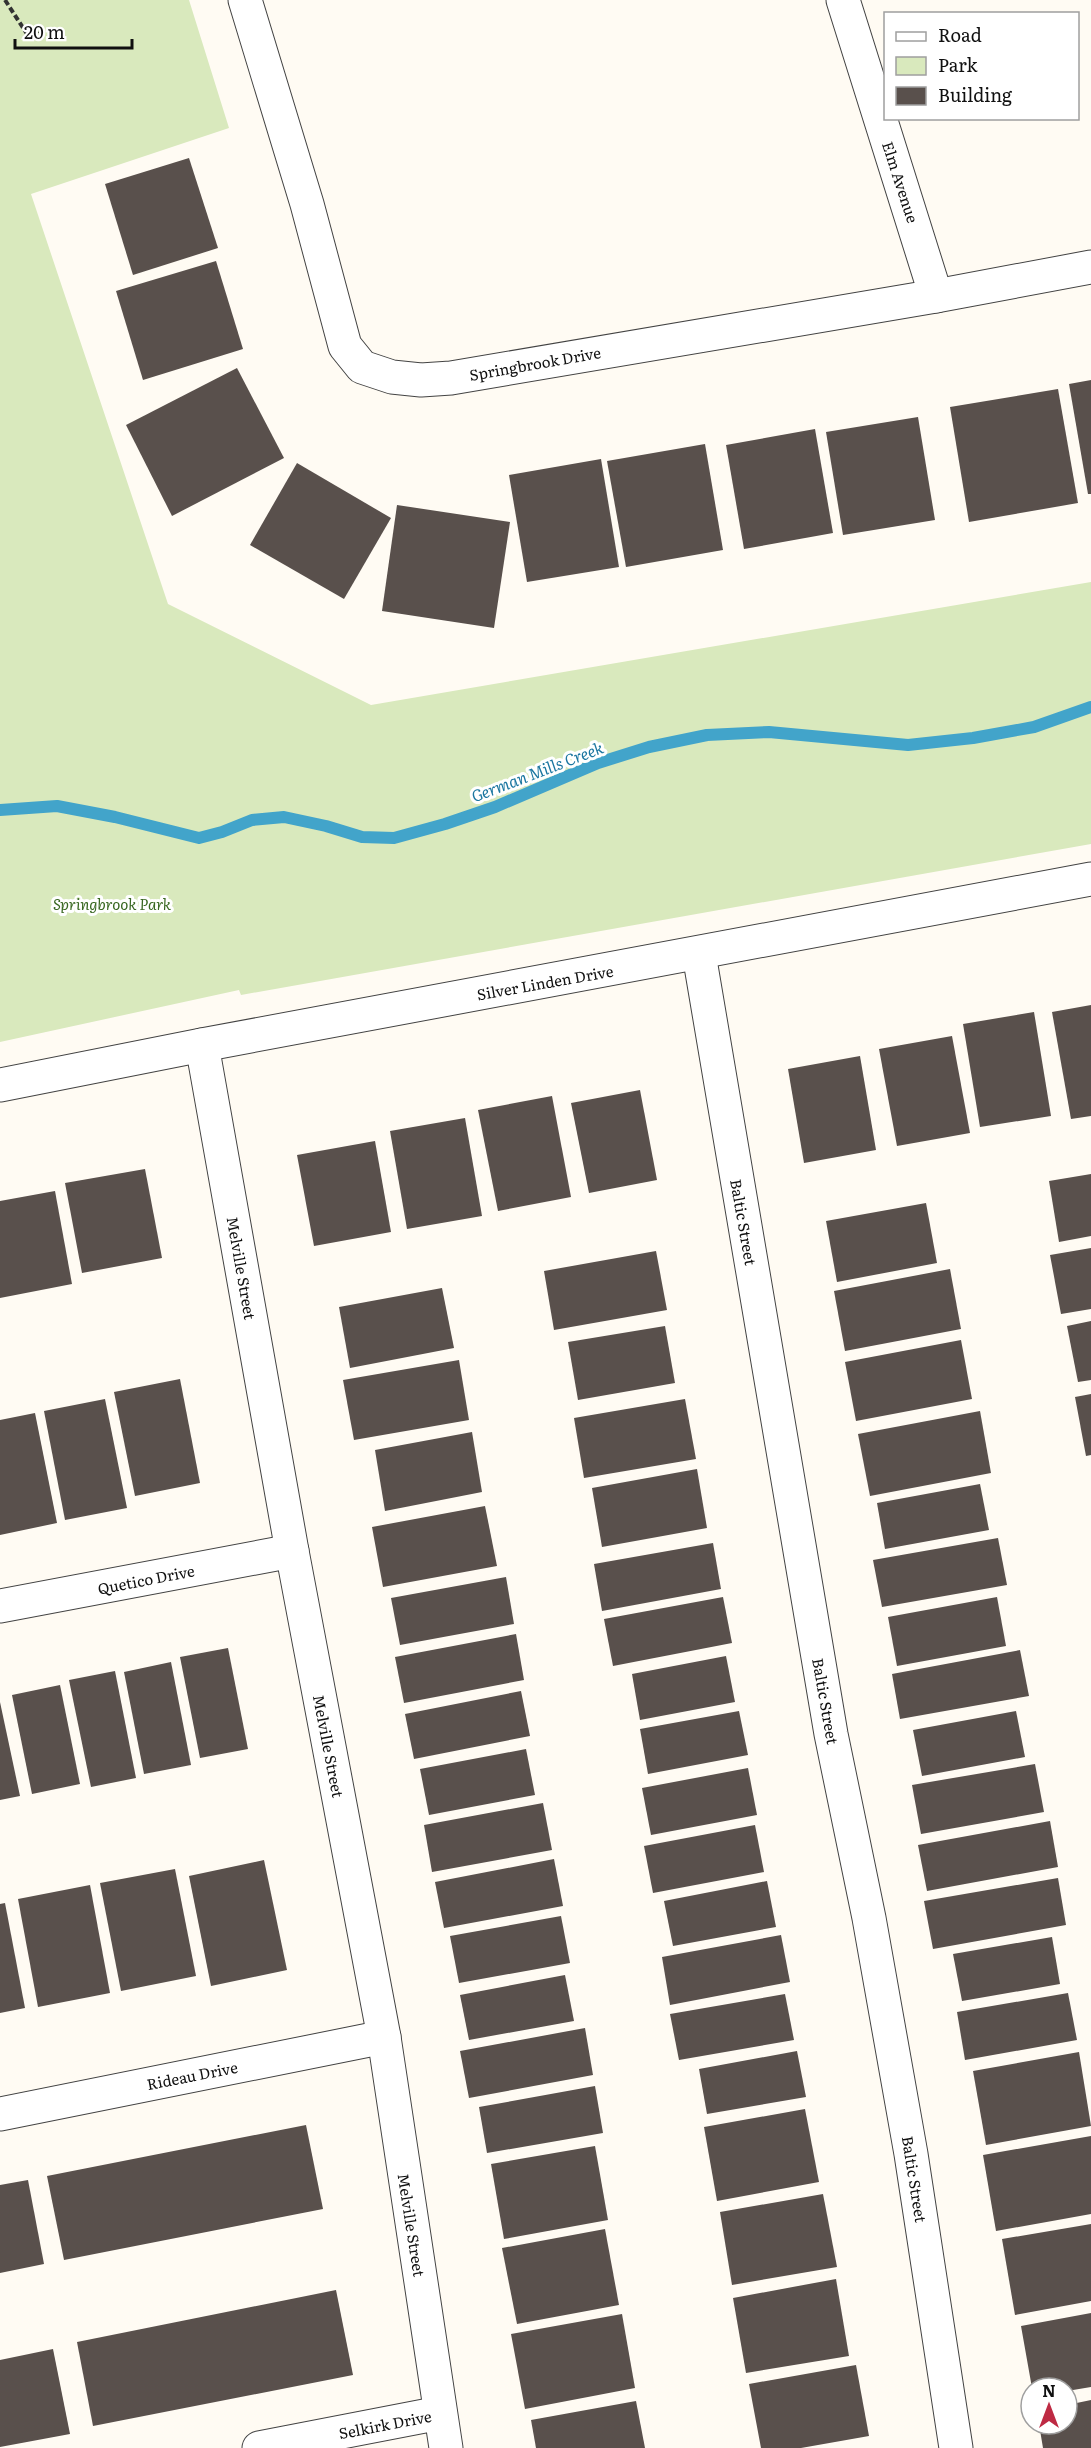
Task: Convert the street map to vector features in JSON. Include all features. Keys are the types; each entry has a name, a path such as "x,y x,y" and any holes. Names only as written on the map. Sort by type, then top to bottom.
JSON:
{"street":[{"name":"Springbrook Drive","path":"244,0 307,204 345,346 362,367 392,377 422,380 451,378 936,296 1091,267"},
{"name":"Elm Avenue","path":"843,0 936,296"},
{"name":"Silver Linden Drive","path":"0,1085 202,1045 1091,879"},
{"name":"Baltic Street","path":"699,954 829,1722 869,1917 911,2154 956,2448"},
{"name":"Melville Street","path":"202,1045 292,1551 384,2037 446,2448"},
{"name":"Quetico Drive","path":"0,1606 292,1551"},
{"name":"Rideau Drive","path":"0,2114 384,2037"},
{"name":"Selkirk Drive","path":"259,2448 440,2413"}],"path":[{"path":"5,0 29,37 38,31"}],"green space":[{"name":"Springbrook Park","path":"0,0 189,0 229,128 31,194 168,604 371,705 1091,582 1091,844 241,995 239,990 0,1042"}],"building":[{"path":"189,158 218,248 133,275 105,184"},
{"path":"216,261 243,349 143,380 116,291"},
{"path":"237,368 284,458 172,516 126,425"},
{"path":"1091,380 1091,494 1088,494 1069,384"},
{"path":"1058,389 1078,503 969,522 950,407"},
{"path":"918,417 935,520 843,535 826,432"},
{"path":"815,429 833,533 744,549 726,445"},
{"path":"705,444 723,550 626,567 607,461"},
{"path":"601,459 619,567 527,582 509,475"},
{"path":"297,463 391,518 344,599 250,545"},
{"path":"397,505 510,522 494,628 382,611"},
{"path":"1091,1005 1091,1116 1071,1119 1052,1012"},
{"path":"1034,1012 1051,1116 980,1127 963,1024"},
{"path":"952,1036 970,1133 897,1146 879,1049"},
{"path":"860,1056 876,1150 804,1163 788,1069"},
{"path":"640,1090 657,1180 589,1193 571,1103"},
{"path":"552,1096 571,1197 498,1211 478,1110"},
{"path":"465,1118 482,1216 407,1229 390,1131"},
{"path":"375,1141 391,1232 314,1246 297,1155"},
{"path":"145,1169 162,1258 82,1273 65,1183"},
{"path":"1091,1174 1091,1236 1059,1242 1049,1181"},
{"path":"55,1191 72,1284 0,1298 0,1201"},
{"path":"926,1203 937,1263 837,1282 826,1221"},
{"path":"1091,1248 1091,1309 1061,1314 1050,1255"},
{"path":"656,1251 667,1310 554,1330 544,1271"},
{"path":"950,1269 961,1329 845,1351 834,1291"},
{"path":"442,1288 454,1348 350,1368 339,1307"},
{"path":"1091,1321 1091,1380 1078,1382 1067,1326"},
{"path":"665,1326 675,1383 578,1400 568,1342"},
{"path":"961,1340 972,1399 856,1421 845,1362"},
{"path":"459,1360 469,1420 354,1440 343,1380"},
{"path":"180,1379 200,1483 135,1496 114,1392"},
{"path":"1091,1394 1091,1455 1086,1456 1075,1397"},
{"path":"105,1399 127,1508 65,1520 44,1411"},
{"path":"685,1399 696,1459 584,1478 574,1418"},
{"path":"980,1411 991,1473 870,1496 858,1434"},
{"path":"35,1413 57,1523 0,1535 0,1420"},
{"path":"472,1432 482,1492 385,1511 375,1450"},
{"path":"697,1469 707,1528 602,1547 592,1488"},
{"path":"980,1484 989,1530 885,1549 877,1503"},
{"path":"485,1506 497,1566 383,1587 372,1527"},
{"path":"998,1538 1007,1585 882,1607 873,1560"},
{"path":"713,1543 721,1589 602,1611 594,1564"},
{"path":"506,1577 514,1624 400,1645 391,1598"},
{"path":"723,1597 732,1643 613,1666 604,1619"},
{"path":"997,1597 1006,1646 897,1666 888,1617"},
{"path":"516,1634 524,1680 404,1703 395,1657"},
{"path":"228,1648 248,1749 200,1758 180,1657"},
{"path":"1020,1650 1029,1696 900,1719 892,1674"},
{"path":"726,1656 735,1702 640,1720 632,1674"},
{"path":"171,1662 191,1765 144,1774 124,1672"},
{"path":"115,1671 136,1778 91,1787 69,1680"},
{"path":"60,1685 80,1784 32,1794 12,1695"},
{"path":"521,1691 530,1736 414,1759 405,1714"},
{"path":"0,1702 20,1796 0,1800"},
{"path":"739,1711 748,1755 648,1774 640,1729"},
{"path":"1016,1711 1025,1757 922,1776 913,1730"},
{"path":"526,1749 535,1795 429,1815 420,1769"},
{"path":"1035,1764 1044,1812 921,1834 912,1785"},
{"path":"748,1768 757,1815 651,1835 642,1788"},
{"path":"543,1803 552,1850 432,1872 424,1825"},
{"path":"1050,1821 1058,1867 927,1891 918,1845"},
{"path":"755,1825 764,1872 653,1893 644,1846"},
{"path":"554,1859 563,1906 444,1928 435,1882"},
{"path":"264,1860 287,1970 211,1986 189,1876"},
{"path":"175,1869 196,1976 121,1991 100,1883"},
{"path":"1058,1878 1066,1925 933,1949 924,1901"},
{"path":"767,1881 776,1927 673,1946 664,1901"},
{"path":"90,1885 110,1993 38,2007 18,1899"},
{"path":"5,1903 25,2008 0,2013 0,1904"},
{"path":"561,1916 570,1963 459,1983 450,1936"},
{"path":"781,1935 790,1982 670,2005 662,1957"},
{"path":"1052,1937 1060,1984 962,2001 953,1954"},
{"path":"565,1975 574,2021 469,2040 460,1995"},
{"path":"1068,1993 1077,2040 965,2060 957,2012"},
{"path":"785,1994 794,2040 679,2060 670,2014"},
{"path":"585,2028 593,2075 469,2098 460,2051"},
{"path":"797,2051 806,2097 707,2114 699,2069"},
{"path":"1079,2052 1091,2126 986,2145 973,2071"},
{"path":"595,2086 603,2133 487,2153 479,2107"},
{"path":"805,2109 819,2182 717,2201 704,2127"},
{"path":"306,2125 323,2209 64,2260 47,2176"},
{"path":"1091,2136 1091,2214 996,2231 983,2155"},
{"path":"595,2146 608,2220 504,2239 491,2164"},
{"path":"28,2180 44,2264 0,2273 0,2185"},
{"path":"823,2194 837,2267 732,2285 720,2212"},
{"path":"1091,2224 1091,2301 1015,2315 1002,2239"},
{"path":"605,2229 619,2305 517,2324 502,2248"},
{"path":"836,2279 849,2356 746,2373 733,2298"},
{"path":"336,2290 353,2375 93,2426 77,2342"},
{"path":"1091,2313 1091,2387 1079,2389 1079,2376 1030,2376 1021,2326"},
{"path":"622,2314 635,2388 525,2409 511,2334"},
{"path":"53,2349 70,2434 0,2447 0,2360"},
{"path":"856,2365 869,2436 801,2448 761,2448 749,2384"},
{"path":"1091,2400 1091,2448 1043,2448 1041,2436 1079,2436 1079,2402"},
{"path":"636,2401 645,2448 536,2448 531,2420"}],"waterway":[{"name":"German Mills Creek","path":"0,810 57,806 115,817 199,838 252,820 284,817 362,837 394,838 495,807 598,763 649,747 707,735 769,732 908,745 973,738 1034,727 1091,707"}]}
